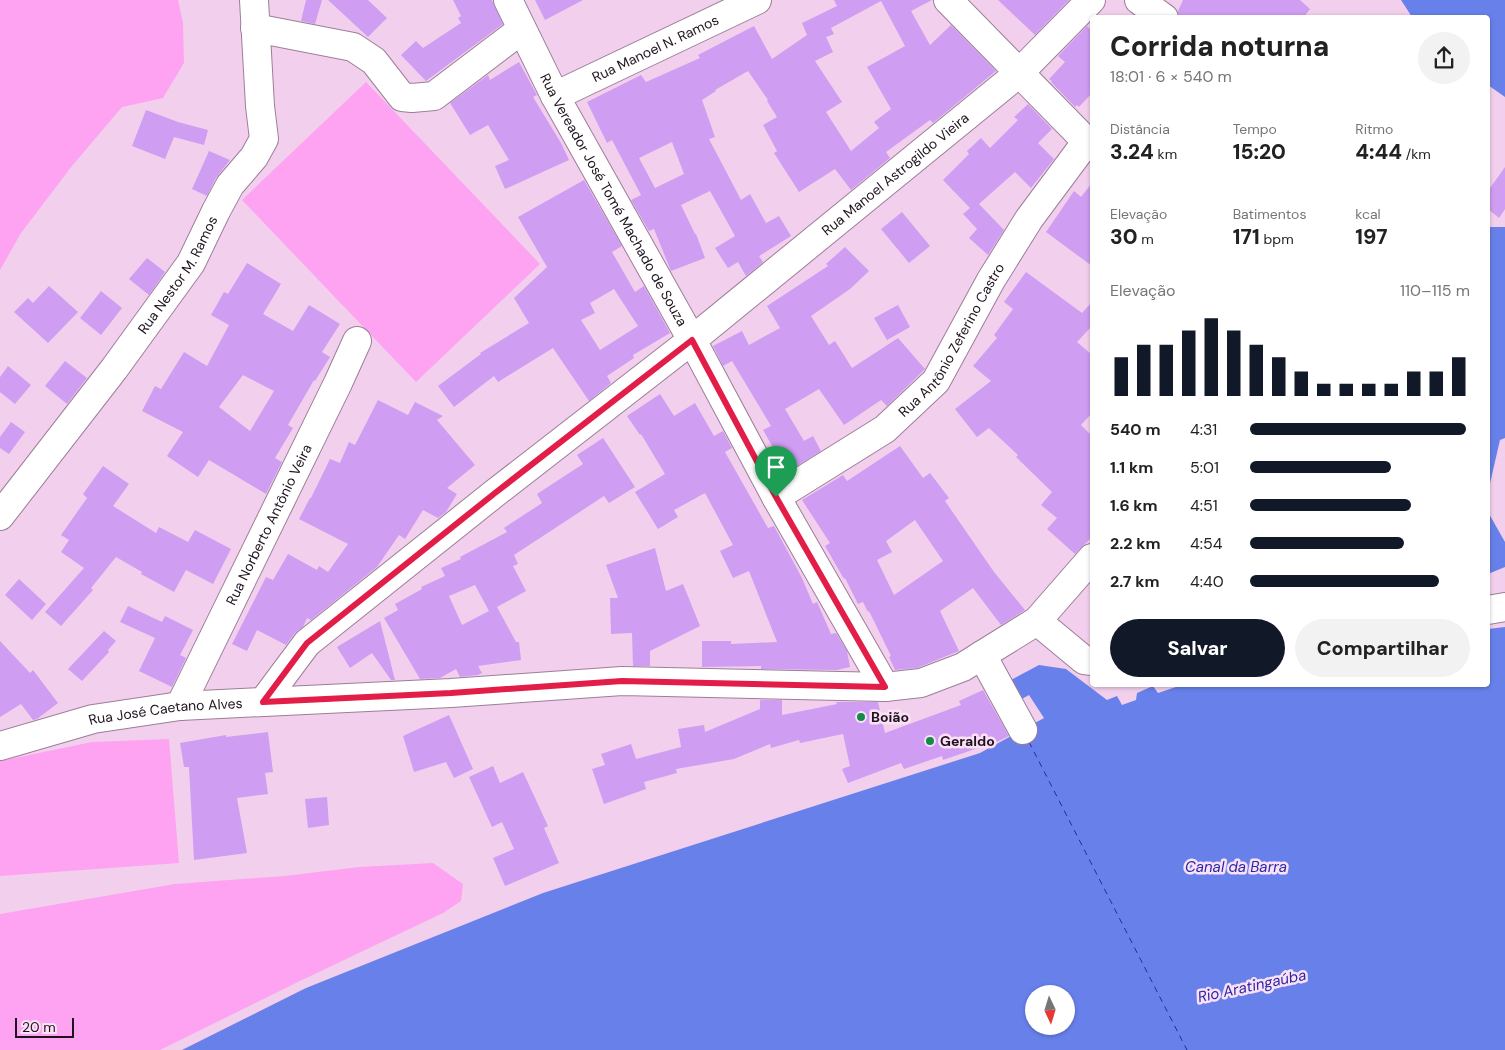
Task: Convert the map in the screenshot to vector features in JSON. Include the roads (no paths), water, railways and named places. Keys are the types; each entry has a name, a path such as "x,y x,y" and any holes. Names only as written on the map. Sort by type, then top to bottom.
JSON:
{"street":[{"name":"Rua Nestor M. Ramos","path":"0,516 114,369 191,263 230,186 254,157 264,139 260,106 254,0"},
{"name":"Rua Vereador José Tomé Machado de Souza","path":"508,0 555,96 692,340 776,497 885,687"},
{"name":"Rua Manoel N. Ramos","path":"555,96 757,0"},
{"path":"948,0 1090,144"},
{"name":"Rua Manoel Astrogildo Vieira","path":"263,702 307,643 495,493 692,340 1019,73 1091,0"},
{"path":"1139,0 1160,15"},
{"path":"255,28 353,47 374,61 402,97 412,98 434,96 522,30"},
{"name":"Rua Antônio Zeferino Castro","path":"776,497 885,429 936,381 990,280 1029,219 1090,144"},
{"name":"Rua Norberto Antônio Veira","path":"180,706 357,341"},
{"name":"Rua José Caetano Alves","path":"0,746 93,719 180,706 451,693 622,681 885,687 921,683 962,667 1037,621 1090,560"},
{"path":"1490,610 1505,606"},
{"path":"1037,621 1084,660 1090,661"},
{"path":"982,656 1024,730"}],"water":[{"path":"1401,0 1505,0 1505,97 1490,86 1490,15 1411,15"},
{"path":"1490,227 1505,227 1505,438 1500,440 1490,483"},
{"path":"1490,516 1505,542 1505,567 1490,573"},
{"name":"Canal da Barra","path":"1505,627 1505,1050 182,1050 306,988 543,893 980,753 1044,718 1029,695 1013,704 1007,682 1039,665 1066,669 1107,700 1117,696 1122,705 1136,700 1137,693 1154,687 1158,693 1176,687 1490,687 1490,629"}],"place":[{"name":"Boião","path":"861,717"},
{"name":"Geraldo","path":"930,741"}],"water label":[{"name":"Rio Aratingaúba","path":"1252,986"}]}
